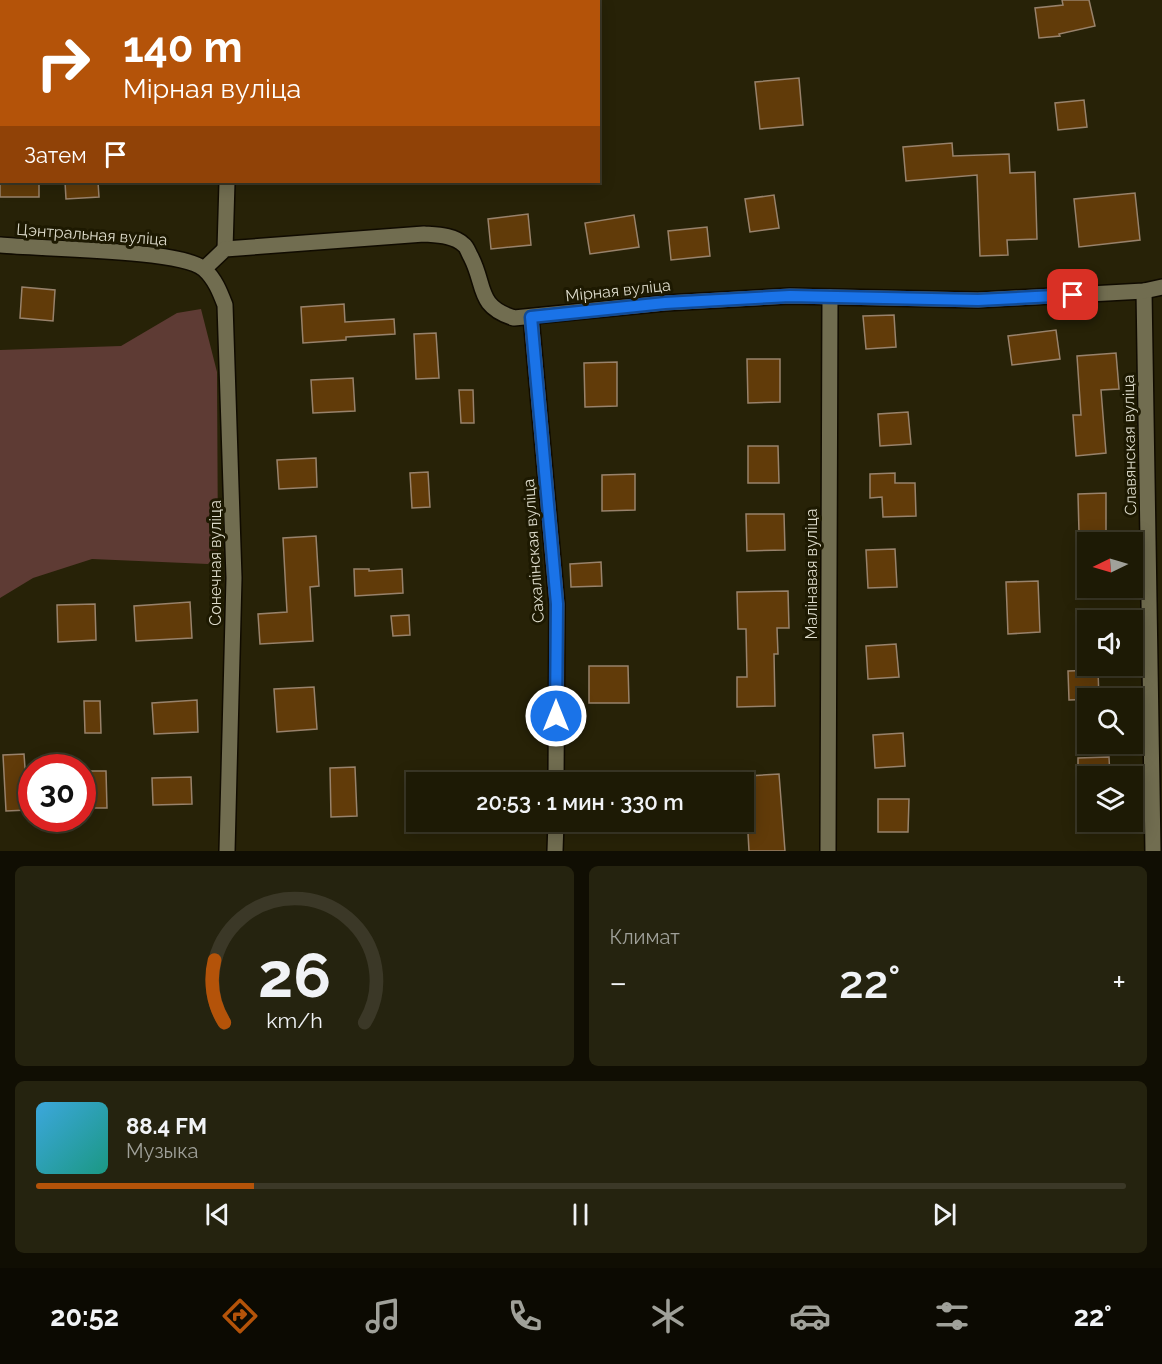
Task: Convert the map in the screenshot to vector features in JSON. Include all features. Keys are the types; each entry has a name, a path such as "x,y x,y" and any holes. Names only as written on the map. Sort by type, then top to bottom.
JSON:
{"street":[{"path":"208,273 225,249 227,183"},
{"name":"Мірная вуліца","path":"225,249 424,234 450,237 464,245 473,262 485,300 498,313 514,318 665,303 790,296 978,300 1144,291 1162,287"},
{"name":"Цэнтральная вуліца","path":"0,245 138,253 189,261 208,273"},
{"name":"Сонечная вуліца","path":"208,273 216,283 225,305 233,507 234,578 227,851"},
{"name":"Славянская вуліца","path":"1144,291 1153,851"},
{"name":"Малінавая вуліца","path":"828,851 830,297"},
{"name":"Сахалінская вуліца","path":"531,317 557,604 556,772"},
{"path":"555,851 556,832"}],"shaded area":[{"path":"201,309 217,372 218,553 208,564 92,559 33,578 0,598 0,350 121,346 177,313"}],"building":[{"path":"1062,0 1089,0 1095,26 1059,34 1060,36 1039,38 1035,8 1063,5"},
{"path":"799,78 803,125 760,129 755,82"},
{"path":"1084,100 1087,127 1058,130 1055,103"},
{"path":"952,143 953,156 1009,154 1010,173 1035,172 1037,239 1007,240 1008,255 980,256 977,175 906,181 903,147"},
{"path":"0,183 39,183 39,197 0,197"},
{"path":"65,183 98,183 99,197 66,199"},
{"path":"1135,193 1140,240 1079,247 1074,199"},
{"path":"774,195 779,228 750,232 745,199"},
{"path":"528,214 531,245 491,249 488,219"},
{"path":"634,215 639,247 590,254 585,223"},
{"path":"707,227 710,256 671,260 668,231"},
{"path":"22,287 55,290 53,321 20,318"},
{"path":"344,304 345,322 394,319 395,334 303,343 301,307"},
{"path":"894,315 896,347 866,349 863,316"},
{"path":"1056,330 1060,359 1012,365 1008,336"},
{"path":"436,333 439,378 416,379 414,334"},
{"path":"1116,353 1119,389 1101,390 1106,453 1076,456 1073,415 1081,415 1077,356"},
{"path":"747,359 780,359 780,402 748,403"},
{"path":"617,362 617,406 585,407 584,363"},
{"path":"353,378 355,411 313,413 311,380"},
{"path":"459,390 473,390 474,423 461,423"},
{"path":"908,412 911,444 880,446 878,414"},
{"path":"748,446 778,446 779,483 748,483"},
{"path":"316,458 317,487 279,489 277,460"},
{"path":"428,472 430,507 412,508 410,473"},
{"path":"895,473 895,483 915,483 916,516 883,517 882,497 870,498 870,474"},
{"path":"635,474 635,510 602,511 602,475"},
{"path":"1106,493 1106,532 1079,532 1078,494"},
{"path":"746,514 784,514 785,550 747,551"},
{"path":"316,536 319,586 310,587 313,641 260,644 258,614 287,612 283,538"},
{"path":"895,549 897,587 868,588 866,550"},
{"path":"601,562 602,586 571,587 570,564"},
{"path":"354,569 369,569 369,571 402,569 403,593 355,596"},
{"path":"1038,581 1040,632 1008,634 1006,582"},
{"path":"788,591 789,628 777,628 778,654 774,654 775,706 737,707 737,677 747,677 746,629 738,629 737,592"},
{"path":"190,602 192,638 136,641 134,606"},
{"path":"95,604 96,640 58,642 57,605"},
{"path":"409,615 410,635 393,636 391,616"},
{"path":"896,644 899,677 868,679 866,646"},
{"path":"589,666 628,666 629,703 589,703"},
{"path":"1068,671 1077,671 1077,676 1098,676 1099,688 1077,688 1077,700 1069,700"},
{"path":"314,687 317,729 277,732 274,689"},
{"path":"197,700 198,732 154,734 152,703"},
{"path":"84,701 100,701 101,733 85,733"},
{"path":"903,733 905,766 875,768 873,735"},
{"path":"18,754 18,810 6,811 3,755"},
{"path":"1109,757 1109,766 1078,766 1078,758"},
{"path":"355,767 357,816 331,817 330,768"},
{"path":"96,771 106,771 107,808 96,808"},
{"path":"779,774 785,851 749,851 748,833 754,832 754,776"},
{"path":"191,777 192,804 153,805 152,778"},
{"path":"878,799 909,799 908,832 878,832"}],"route":[{"path":"556,716 557,604 531,317 733,298 790,296 978,300 1073,295"}]}
